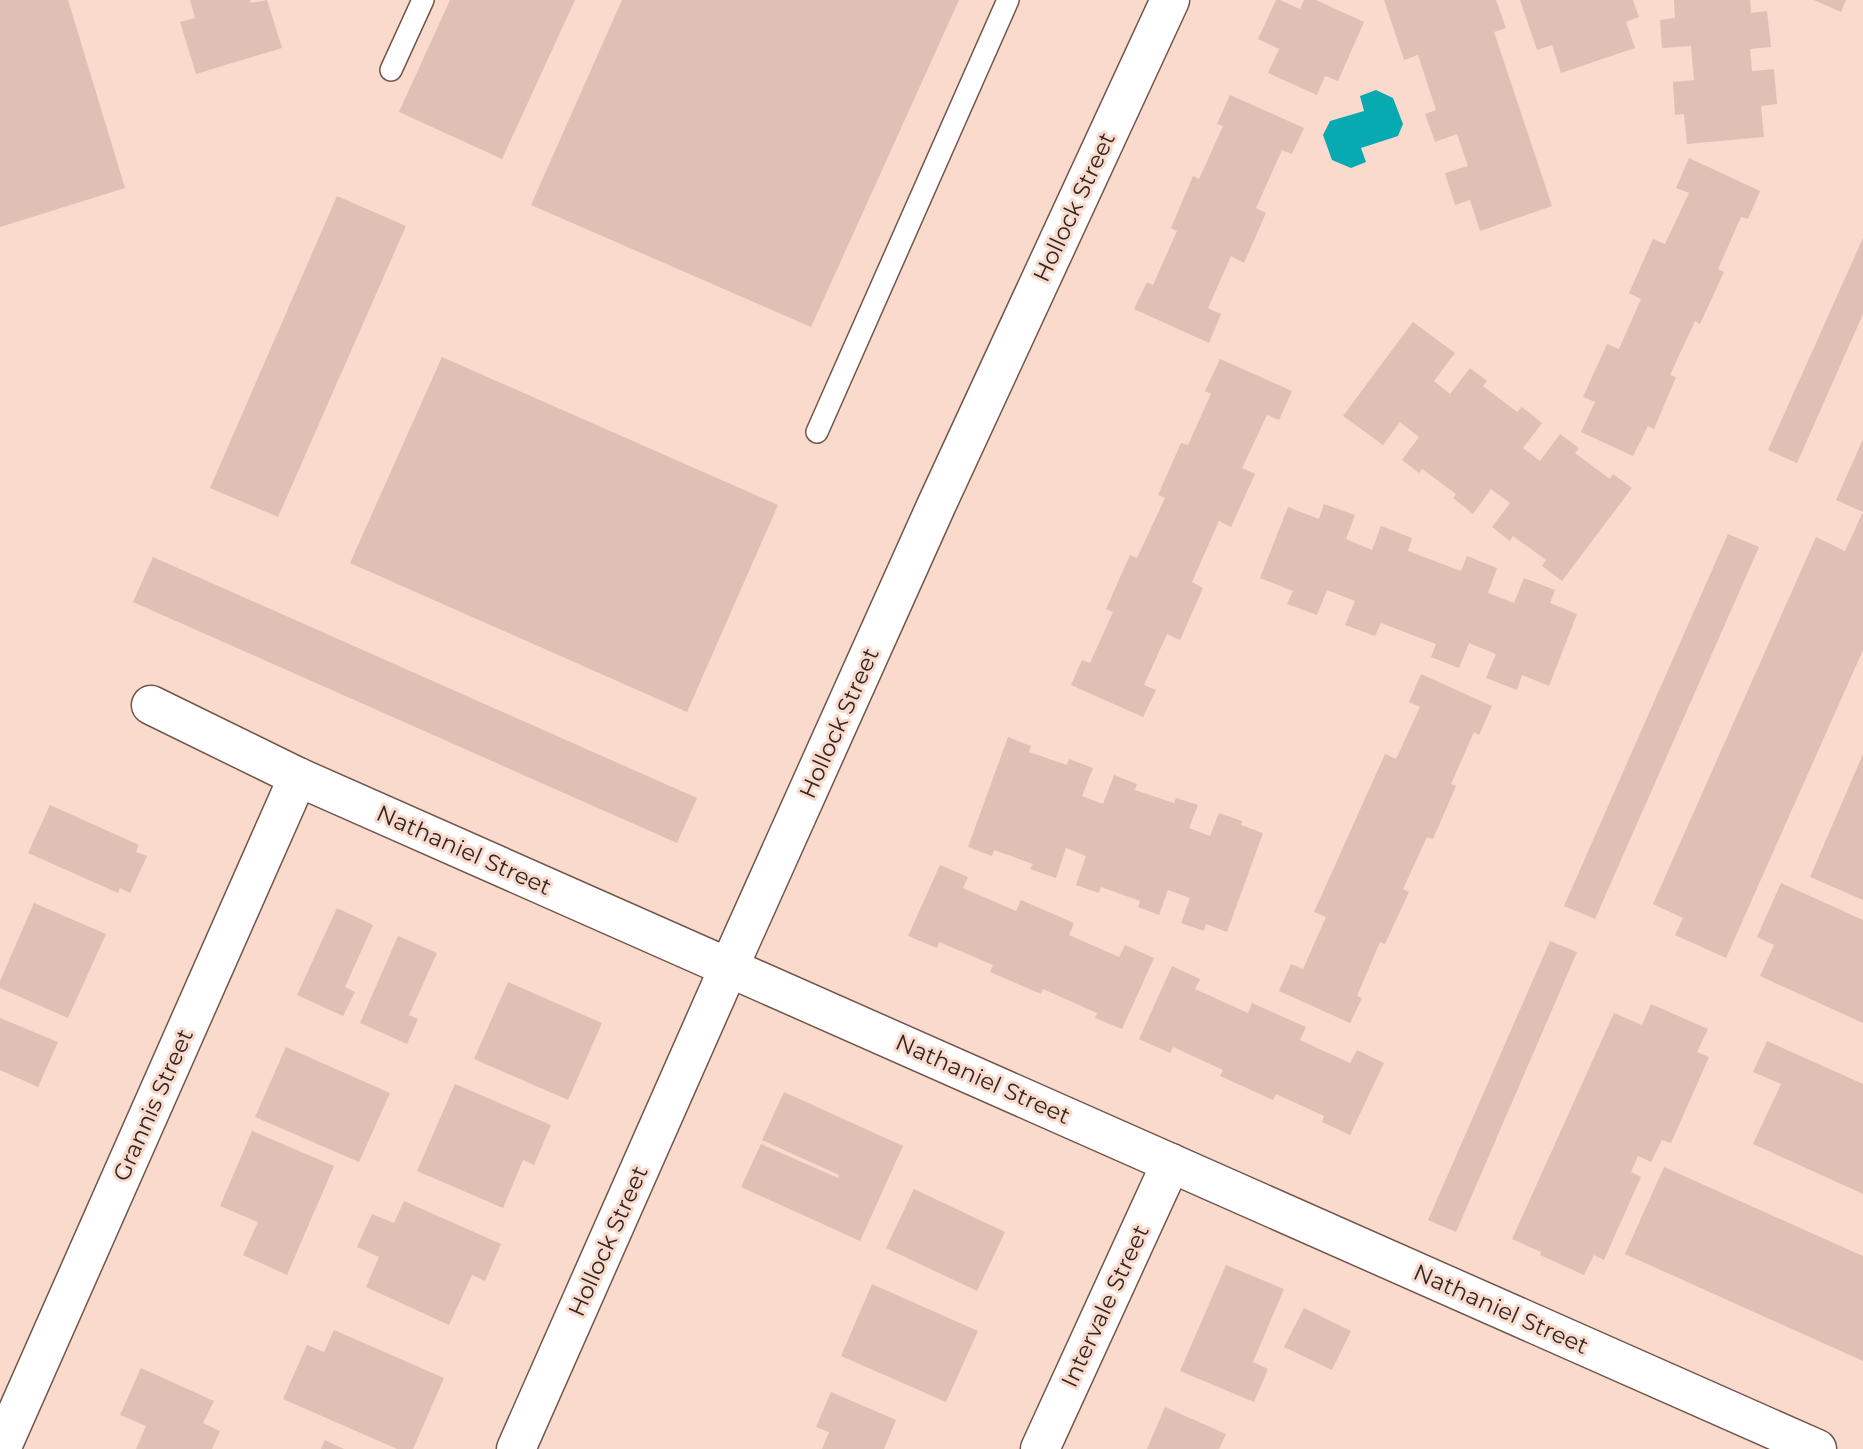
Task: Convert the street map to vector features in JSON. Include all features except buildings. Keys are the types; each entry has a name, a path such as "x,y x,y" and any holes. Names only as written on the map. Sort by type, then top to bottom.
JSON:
{"street":[{"name":"Hollock Street","path":"516,1449 1161,3"},
{"name":"Nathaniel Street","path":"151,705 298,777 1816,1449"},
{"name":"Grannis Street","path":"3,1443 298,777"},
{"name":"Intervale Street","path":"1040,1449 1171,1163"}],"lane":[{"path":"390,70 423,0"},
{"path":"817,432 1008,0"}],"water":[{"path":"1376,90 1393,98 1403,124 1398,136 1361,148 1366,162 1351,168 1332,160 1323,135 1330,121 1364,111 1360,96"}]}
